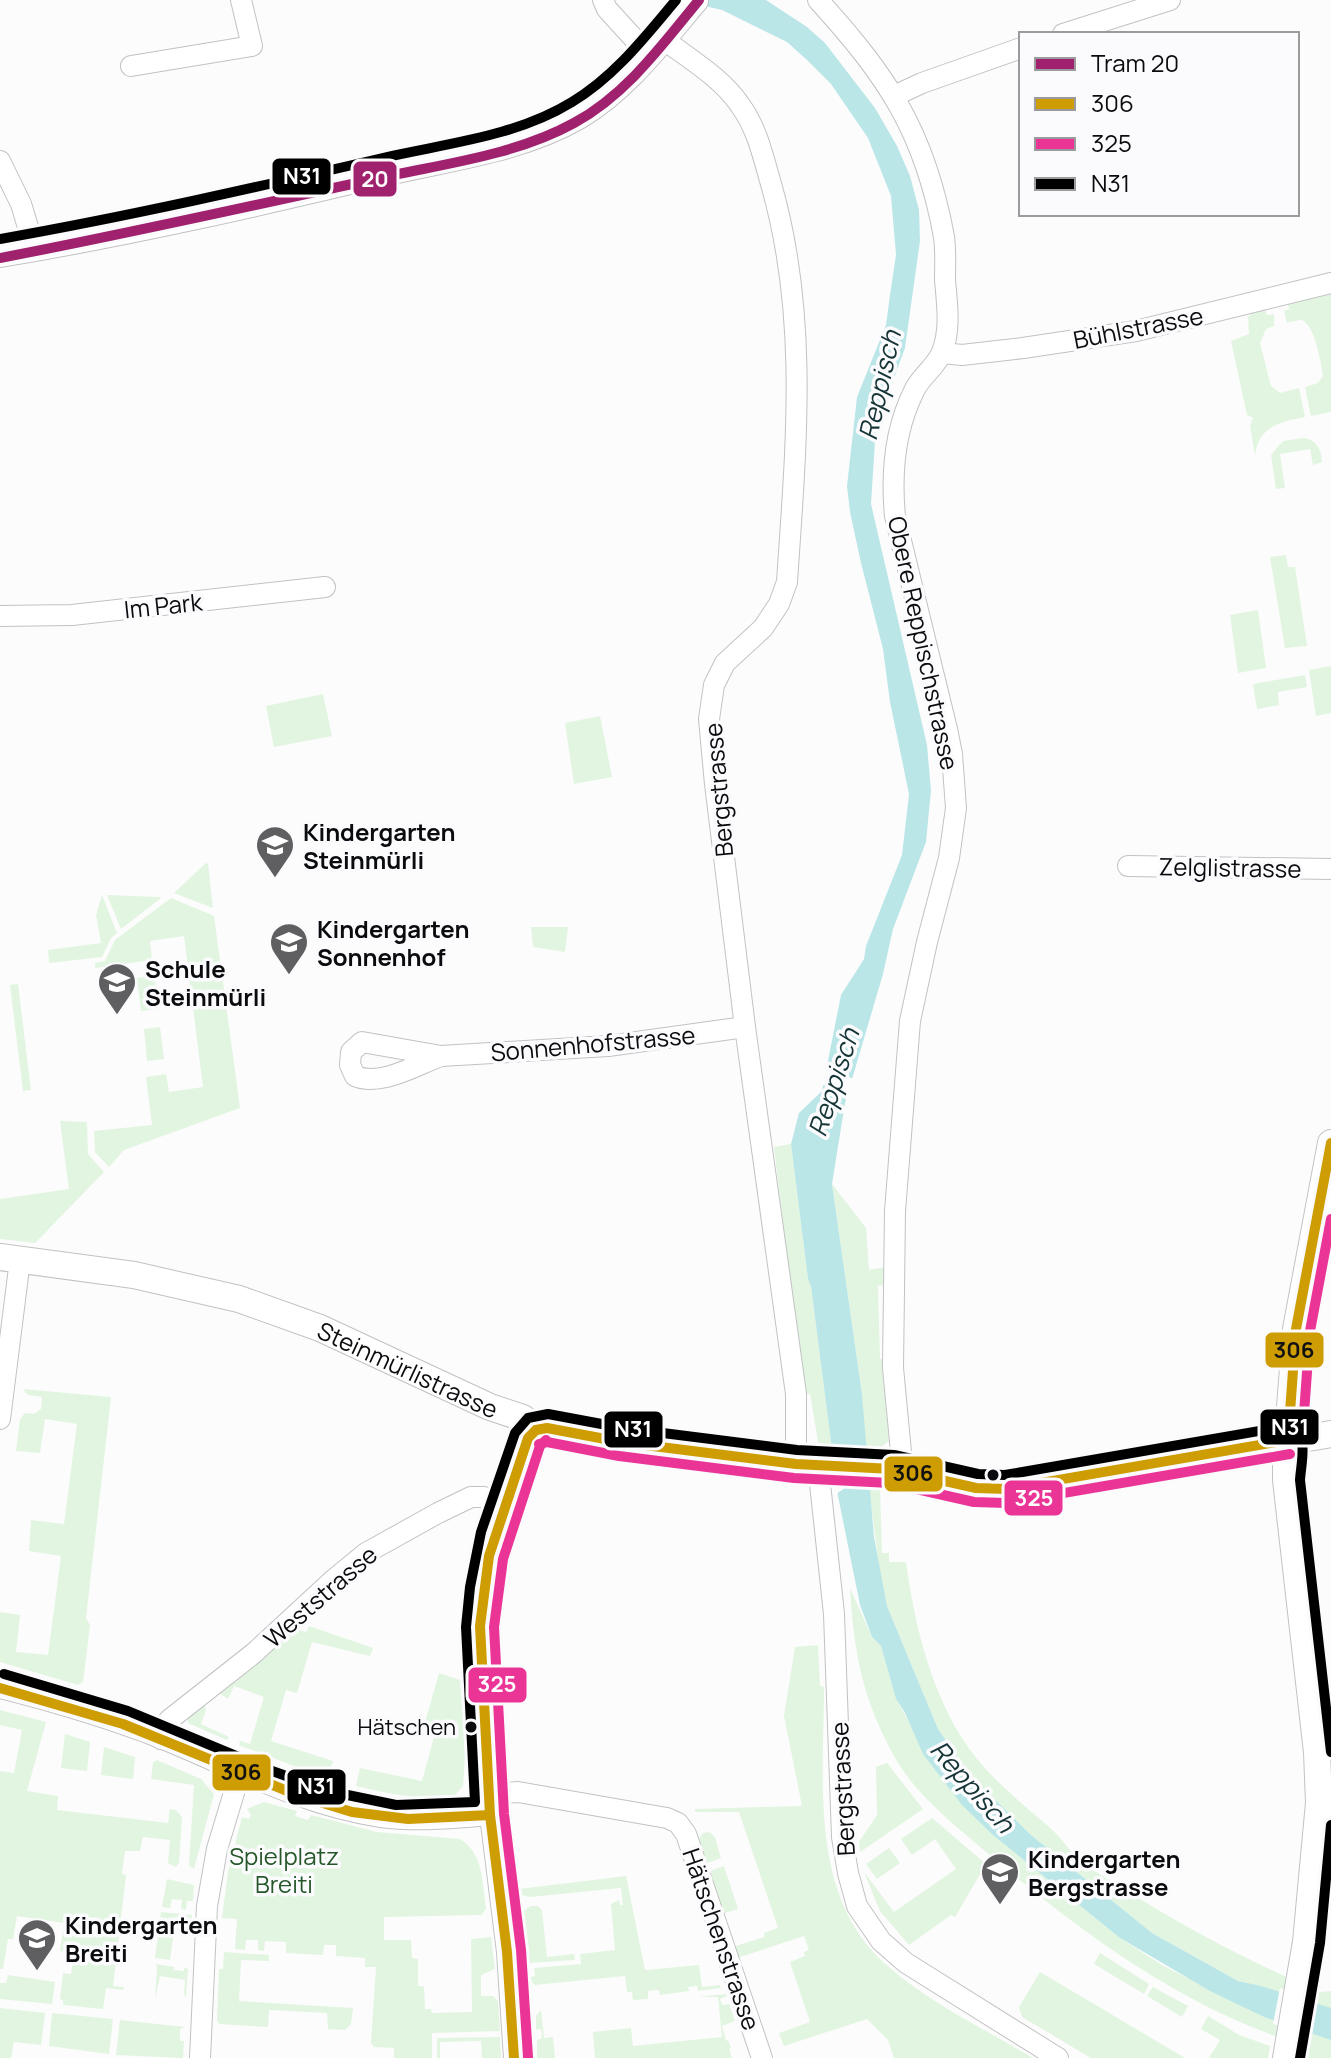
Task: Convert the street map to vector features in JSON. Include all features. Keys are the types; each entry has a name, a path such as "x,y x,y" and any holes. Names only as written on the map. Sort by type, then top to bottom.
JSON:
{"main road":[{"path":"0,253 292,194 527,138 591,107 623,81 691,4"}],"street":[{"path":"131,66 252,46 241,0"},
{"name":"Bergstrasse","path":"603,0 607,9 655,46 727,88 750,119 787,247 794,297 798,422 787,582 779,604 763,628 725,663 714,685 709,719 745,1027 796,1394 814,1465 834,1614 842,1837 847,1870 857,1906 881,1941 906,1963 1058,2058"},
{"name":"Obere Reppischstrasse","path":"818,0 863,52 911,124 925,158 944,240 948,321 942,353 914,389 901,425 892,481 895,516 952,754 956,808 949,858 910,1021 895,1211 893,1368 901,1452 906,1472"},
{"path":"1069,32 1170,0"},
{"path":"894,96 1019,49"},
{"path":"0,161 21,204 34,247"},
{"name":"Bühlstrasse","path":"942,353 962,355 1136,331 1331,283"},
{"name":"Im Park","path":"0,616 72,615 325,587"},
{"name":"Zelglistrasse","path":"1128,866 1331,869"},
{"name":"Sonnenhofstrasse","path":"441,1056 608,1046 745,1027"},
{"path":"1287,2056 1316,1859 1319,1803 1317,1752 1286,1480 1296,1329 1331,1143"},
{"path":"0,1419 10,1258"},
{"name":"Steinmürlistrasse","path":"10,1258 134,1275 253,1304 320,1328 490,1407 523,1418 536,1430 547,1428 621,1442 814,1465 878,1468 976,1488 1006,1489 1331,1434"},
{"path":"514,2058 507,1952 489,1804 480,1626 489,1556 504,1503 528,1438 536,1430"},
{"name":"Weststrasse","path":"161,1739 169,1720 254,1653 366,1553 471,1497 504,1503"},
{"path":"0,1688 71,1707 161,1739 310,1799 379,1817 433,1820 489,1804"},
{"path":"200,2058 207,1906 217,1849 240,1773"},
{"name":"Hätschenstrasse","path":"489,1804 518,1792 667,1818 678,1823 686,1834 762,2058"}],"green space":[{"path":"1331,294 1331,412 1311,416 1305,387 1318,383 1323,376 1316,345 1306,323 1301,320 1287,323 1284,311 1289,309 1288,304"},
{"path":"1265,310 1267,315 1274,314 1274,326 1266,329 1260,343 1271,386 1280,393 1299,388 1305,417 1272,427 1261,438 1255,456 1250,426 1253,418 1247,415 1231,341 1249,334 1248,317"},
{"path":"1303,438 1317,446 1322,462 1313,465 1310,449 1280,454 1285,488 1276,489 1271,455 1283,441"},
{"path":"1286,555 1288,567 1295,567 1307,646 1285,648 1270,557"},
{"path":"1258,610 1266,668 1238,673 1230,615"},
{"path":"1331,666 1331,713 1316,716 1309,670"},
{"path":"1305,675 1307,687 1278,692 1279,705 1257,709 1253,684"},
{"path":"323,694 332,736 274,747 266,706"},
{"path":"600,716 612,777 574,784 565,723"},
{"path":"208,864 213,908 174,893"},
{"path":"102,895 117,933 111,938 102,957 49,963 48,950 101,943 96,915"},
{"path":"107,895 159,897 161,898 121,929"},
{"path":"171,898 214,916 240,1108 124,1150 109,1167 95,1152 94,1131 152,1125 146,1077 166,1074 169,1092 203,1087 184,936 150,941 152,960 95,968 95,963 105,961 115,940"},
{"path":"531,927 568,927 565,952 533,947"},
{"path":"154,976 158,1009 141,1011 137,978"},
{"path":"18,984 31,1090 23,1091 10,985"},
{"path":"160,1027 164,1059 147,1061 144,1029"},
{"path":"60,1121 87,1122 88,1154 104,1172 35,1243 0,1239 0,1199 69,1189"},
{"path":"791,1144 832,1448 818,1442 810,1394 803,1394 774,1147"},
{"path":"832,1184 866,1228 869,1270 885,1267 885,1285 878,1286 880,1359 888,1359 882,1367 889,1441 879,1449 866,1449 865,1445 862,1394"},
{"path":"23,1389 111,1397 86,1618 90,1625 83,1682 78,1685 0,1662 0,1612 20,1615 16,1652 48,1655 61,1556 29,1551 31,1520 64,1524 77,1424 45,1419 40,1453 16,1451 20,1419 25,1413 34,1414 41,1409 42,1397 28,1395"},
{"path":"869,1487 880,1487 882,1553 889,1553 889,1562 906,1562 913,1607 931,1673 949,1715 979,1761 1094,1870 1159,1911 1227,1948 1320,1992 1331,1991 1331,2058 1307,2058 1308,2049 1215,2011 1144,1971 1011,1873 947,1819 912,1783 883,1735 867,1694 857,1655 850,1588 872,1637 881,1646 896,1699 914,1731 993,1835 1120,1938 1162,1965 1264,2017 1312,2033 1317,2004 1238,1981 1152,1933 1031,1835 970,1775 938,1729 887,1606"},
{"path":"309,1626 373,1648 370,1656 312,1642 297,1693 286,1690 271,1741 333,1761 328,1779 239,1745 240,1741 250,1744 264,1697 234,1686 228,1699 219,1693 204,1704 206,1710 201,1724 229,1737 227,1740 188,1723 188,1715 292,1628 306,1632"},
{"path":"818,1645 820,1686 824,1687 823,1799 826,1837 833,1873 845,1908 863,1939 905,1980 1033,2058 894,2058 888,2040 867,2019 784,2046 779,2033 810,2022 790,1962 805,1956 804,1952 809,1950 804,1936 737,1958 733,1947 764,1937 764,1933 778,1928 739,1812 695,1812 695,1809 802,1806 784,1716 795,1647"},
{"path":"439,1673 460,1680 462,1711 468,1711 470,1757 465,1758 463,1786 455,1795 431,1798 356,1786 360,1768 422,1781 436,1730 424,1726"},
{"path":"0,1710 46,1722 27,1791 58,1796 57,1810 168,1823 170,1809 176,1810 182,1817 179,1863 176,1867 168,1863 170,1840 143,1837 140,1851 125,1851 122,1874 126,1875 113,1986 124,1987 123,1990 106,1988 103,2009 63,2005 60,1999 63,1973 71,1974 74,1953 60,1951 64,1923 17,1916 13,1939 8,1939 3,1969 0,1969 0,1771 14,1773 22,1730 0,1725"},
{"path":"65,1734 90,1742 87,1771 61,1768"},
{"path":"104,1747 135,1757 133,1779 101,1775"},
{"path":"239,1754 341,1791 339,1799 236,1761"},
{"path":"157,1760 201,1779 214,1794 194,1869 189,1865 194,1785 151,1779 153,1763"},
{"path":"887,1763 923,1809 860,1852 859,1842 877,1815 876,1767"},
{"path":"349,1793 425,1804 425,1807 418,1812 347,1801"},
{"name":"Spielplatz Breiti","path":"264,1802 297,1811 295,1816 308,1820 311,1815 377,1832 460,1839 468,1845 478,1861 482,1879 486,1909 481,1915 384,1917 384,1940 411,1940 412,1958 418,1959 418,1986 424,1986 425,2009 431,2009 432,2013 472,2012 471,1939 491,1937 495,1969 481,1975 481,1996 493,1996 498,2001 500,2031 432,2033 432,2058 394,2058 394,2048 374,2047 371,2043 376,1967 365,1967 365,1958 336,1956 336,1945 324,1945 323,1955 286,1953 286,1942 265,1941 264,1951 258,1950 258,1940 246,1940 245,1950 235,1949 237,1919 222,1918 228,1872 242,1817 249,1819 251,1815 247,1809"},
{"path":"932,1818 986,1864 955,1917 951,1915 909,1945 880,1911 864,1872 894,1912 956,1869 935,1839 912,1855 901,1839"},
{"path":"709,1832 715,1837 721,1858 705,1864 698,1840 703,1833"},
{"path":"889,1848 900,1863 877,1879 866,1864"},
{"path":"724,1866 738,1909 722,1914 707,1872"},
{"path":"626,1876 645,1970 699,1965 702,1987 720,1985 721,1988 698,1991 697,1986 688,1987 689,1991 660,1995 659,1990 648,1991 648,1999 633,2000 632,1992 627,1992 625,1976 535,1985 532,1982 534,1968 581,1964 580,1954 615,1950 611,1904 619,1900 623,1905 621,1888 530,1897 522,1895 519,1889"},
{"path":"167,1879 194,1885 193,1901 187,1901 186,1910 181,1909 182,1900 172,1899 170,1908 162,1907"},
{"path":"531,1906 542,1910 547,1957 574,1954 575,1960 529,1963 522,1912"},
{"path":"161,1912 192,1915 191,1924 175,1923 170,1960 155,1958"},
{"path":"224,1952 269,1955 269,1961 241,1960 239,2001 353,2008 351,2024 345,2030 328,2029 327,2013 269,2010 268,2027 219,2024 219,1969 223,1969"},
{"path":"1100,1953 1149,1984 1144,1994 1094,1964"},
{"path":"155,1964 174,1967 174,1970 188,1969 186,1997 185,1980 160,1976 155,1999"},
{"path":"1040,1972 1185,2058 1091,2058 1022,2017 1019,2007"},
{"path":"8,1975 55,1982 52,2004 0,1999 0,1983 6,1983"},
{"path":"1153,1987 1188,2006 1182,2017 1147,1996"},
{"path":"726,1994 720,1999 722,2005 729,2004 735,2021 722,2026 732,2058 595,2058 593,2032 631,2028 633,2046 722,2037 718,1997 698,1997"},
{"path":"0,2008 45,2013 41,2045 14,2042 11,2058 0,2058"},
{"path":"541,2010 544,2038 553,2037 555,2058 537,2058 537,2040 542,2038 541,2029 536,2030 536,2016"},
{"path":"52,2013 113,2019 109,2054 49,2046"},
{"path":"1208,2016 1239,2035 1270,2046 1268,2058 1209,2058 1220,2040 1201,2029"},
{"path":"120,2020 185,2027 180,2029 180,2041 184,2041 183,2058 116,2055"},
{"path":"500,2037 501,2058 482,2058 481,2041 440,2042 440,2058 437,2058 437,2038"}],"water":[{"name":"Reppisch","path":"678,0 766,0 807,27 825,43 875,108 910,176 919,210 920,241 905,348 876,426 871,504 927,745 931,790 926,842 893,929 845,1103 832,1184 862,1394 874,1537 887,1606 938,1729 970,1775 1031,1835 1152,1933 1238,1981 1331,2008 1331,2040 1264,2017 1210,1991 1120,1938 993,1835 962,1805 923,1754 896,1699 881,1646 872,1637 860,1605 838,1496 791,1144 799,1113 822,1091 841,995 864,959 866,946 902,855 909,794 890,702 883,649 861,563 847,486 857,397 886,325 896,255 891,196 868,138 831,84 807,60 787,42 722,10"}],"pier":[{"path":"823,1069 855,1079 851,1093 820,1084"},
{"path":"828,1448 870,1450 872,1487 845,1488 836,1494"},
{"path":"1280,1988 1316,1999 1309,2037 1273,2024"}],"tram line":[{"name":"20","path":"0,258 451,163 527,144 593,112 627,84 699,0"}],"transit line":[{"name":"N31","path":"0,239 242,190 482,137 529,123 572,102 602,81 676,0"},
{"name":"306","path":"1288,1440 1296,1329 1331,1143"},
{"name":"325","path":"1302,1441 1310,1331 1331,1219"},
{"name":"N31","path":"4,1674 128,1711 328,1791 396,1805 475,1802 466,1627 470,1587 481,1532 515,1433 528,1418 548,1414 623,1428 797,1450 894,1455 978,1474 1005,1475 1288,1426 1295,1429 1302,1441 1300,1480 1331,1752"},
{"name":"306","path":"536,1430 547,1428 621,1442 796,1464 892,1469 976,1488 1006,1489 1288,1440"},
{"name":"306","path":"514,2058 507,1952 490,1815 480,1626 489,1556 528,1438 536,1430"},
{"name":"325","path":"528,2057 521,1950 504,1814 494,1627 503,1559 540,1446 546,1440"},
{"name":"325","path":"539,1444 547,1442 619,1456 794,1478 890,1483 974,1502 1006,1503 1290,1454"},
{"name":"306","path":"0,1688 123,1724 297,1795 352,1812 408,1819 490,1815"},
{"name":"N31","path":"1300,2058 1320,1943 1331,1825"}],"place":[{"name":"Kindergarten Steinmürli","path":"275,879"},
{"name":"Kindergarten Sonnenhof","path":"289,976"},
{"name":"Schule Steinmürli","path":"117,1016"},
{"name":"Hätschen","path":"471,1727"},
{"name":"Kindergarten Bergstrasse","path":"1000,1906"},
{"name":"Kindergarten Breiti","path":"37,1972"}]}
